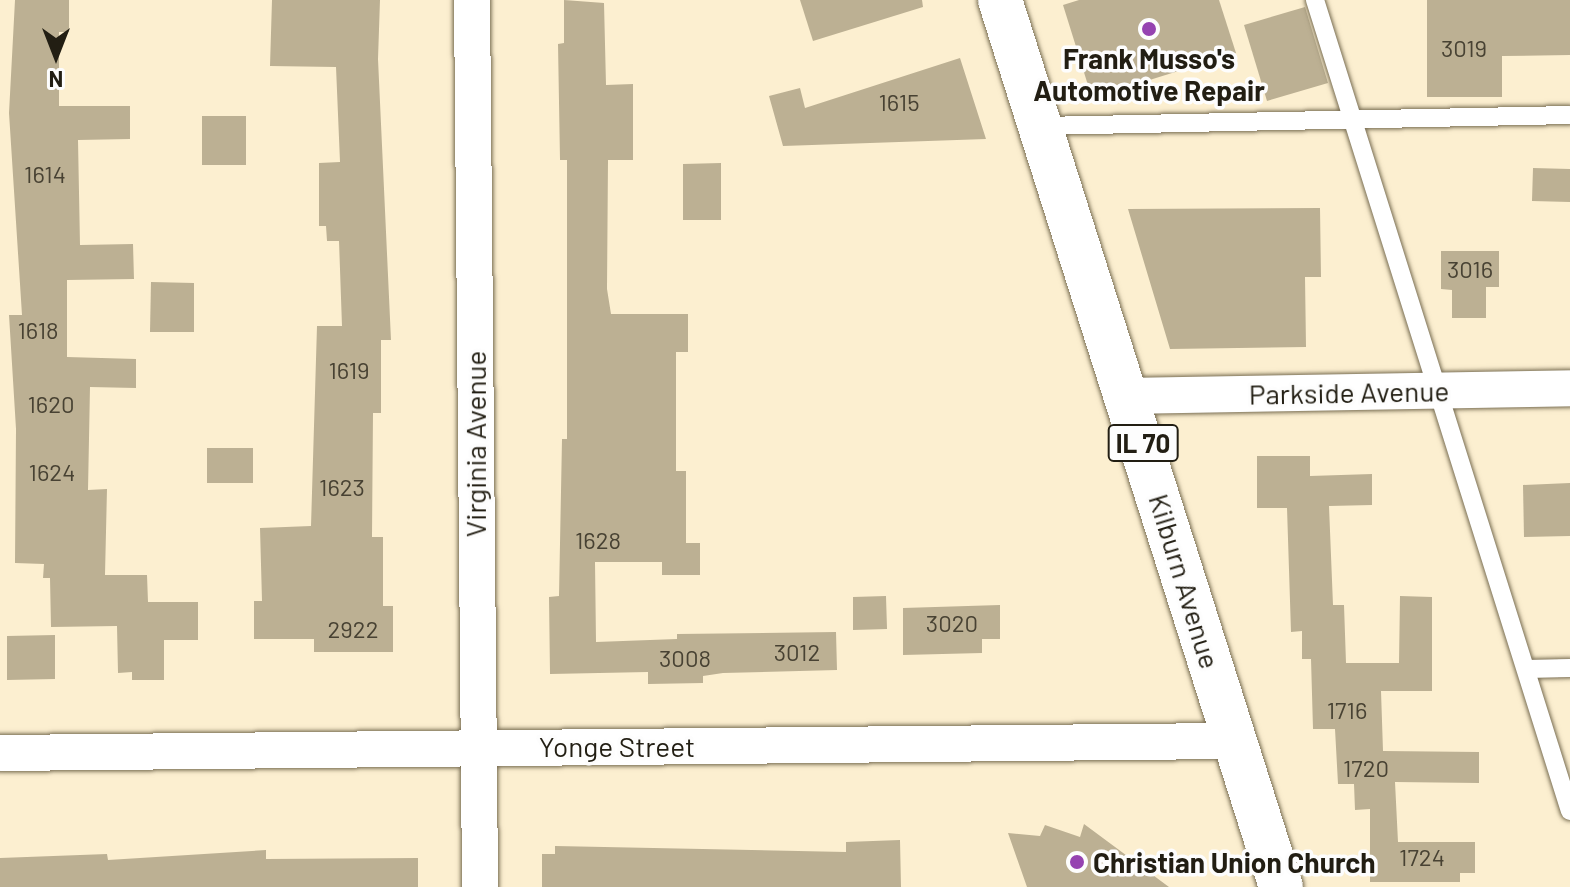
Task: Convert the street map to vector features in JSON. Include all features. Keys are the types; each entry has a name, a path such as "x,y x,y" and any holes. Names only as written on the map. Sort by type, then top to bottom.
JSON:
{"main road":[{"name":"Kilburn Avenue","path":"1000,0 1128,396 1281,887"}],"street":[{"name":"Virginia Avenue","path":"472,0 480,887"},
{"name":"Parkside Avenue","path":"1128,396 1570,388"},
{"name":"Yonge Street","path":"0,753 1235,741"}],"lane":[{"path":"1315,0 1570,811"},
{"path":"1041,126 1570,115"},
{"path":"1526,669 1570,668"}],"building":[{"path":"15,0 69,0 69,32 59,32 59,106 130,106 130,139 78,140 80,245 133,244 134,279 67,280 67,357 136,359 136,388 90,387 88,490 107,489 105,575 147,575 148,602 198,602 198,640 164,640 164,680 132,680 132,672 118,673 117,626 51,627 50,578 43,578 44,564 15,563 16,429 9,315 22,315 9,113"},
{"path":"272,0 380,0 378,59 391,340 381,340 381,413 373,413 372,537 383,537 383,606 393,606 393,652 314,652 314,639 254,639 254,601 262,601 260,528 311,526 317,326 342,326 339,241 327,241 326,226 319,226 319,163 340,162 336,67 270,66"},
{"path":"564,0 604,3 606,85 633,84 633,160 608,160 607,289 611,314 688,314 688,352 676,352 676,471 686,471 686,543 700,543 700,575 662,575 662,562 595,562 596,642 677,639 677,634 836,632 837,670 723,673 703,676 703,683 648,684 648,672 550,674 549,597 559,596 562,439 567,439 567,160 560,160 558,44 564,43"},
{"path":"800,0 922,0 923,7 813,41"},
{"name":"Frank Musso's Automotive Repair","path":"1079,0 1219,0 1236,53 1092,98 1063,5"},
{"path":"1427,0 1570,0 1570,55 1502,56 1502,97 1427,97"},
{"path":"1305,7 1328,83 1267,101 1244,25"},
{"path":"960,58 986,139 783,146 769,96 800,88 805,108"},
{"path":"202,116 246,116 246,165 202,165"},
{"path":"721,163 721,220 683,220 683,164"},
{"path":"1533,168 1570,169 1570,202 1532,201"},
{"path":"1320,208 1321,277 1305,277 1306,347 1170,349 1128,209"},
{"path":"1441,251 1499,251 1499,287 1486,287 1486,318 1452,318 1452,290 1441,289"},
{"path":"151,282 194,283 194,332 150,332"},
{"path":"207,448 253,448 253,483 207,483"},
{"path":"1257,456 1310,456 1310,476 1372,474 1372,505 1329,506 1333,605 1344,605 1346,663 1399,663 1400,596 1432,597 1432,691 1381,691 1383,751 1479,752 1479,783 1395,782 1398,842 1475,842 1475,873 1460,873 1460,882 1370,882 1370,809 1355,810 1354,784 1338,784 1335,729 1313,729 1311,659 1302,659 1302,631 1291,632 1287,508 1257,508"},
{"path":"1570,483 1570,536 1524,537 1523,485"},
{"path":"886,596 887,629 853,630 853,597"},
{"path":"1000,605 1000,639 982,639 982,653 903,655 903,608"},
{"path":"55,635 55,679 7,680 7,636"},
{"name":"Christian Union Church","path":"1084,824 1169,887 1027,887 1008,833 1040,836 1045,825 1080,837"},
{"path":"900,840 901,887 542,887 542,854 555,854 555,846 846,852 846,842"},
{"path":"266,850 266,859 418,858 418,887 0,887 0,858 107,854 108,860"}],"place":[{"name":"Frank Musso's Automotive Repair","path":"1149,29"},
{"name":"Christian Union Church","path":"1077,862"}]}
